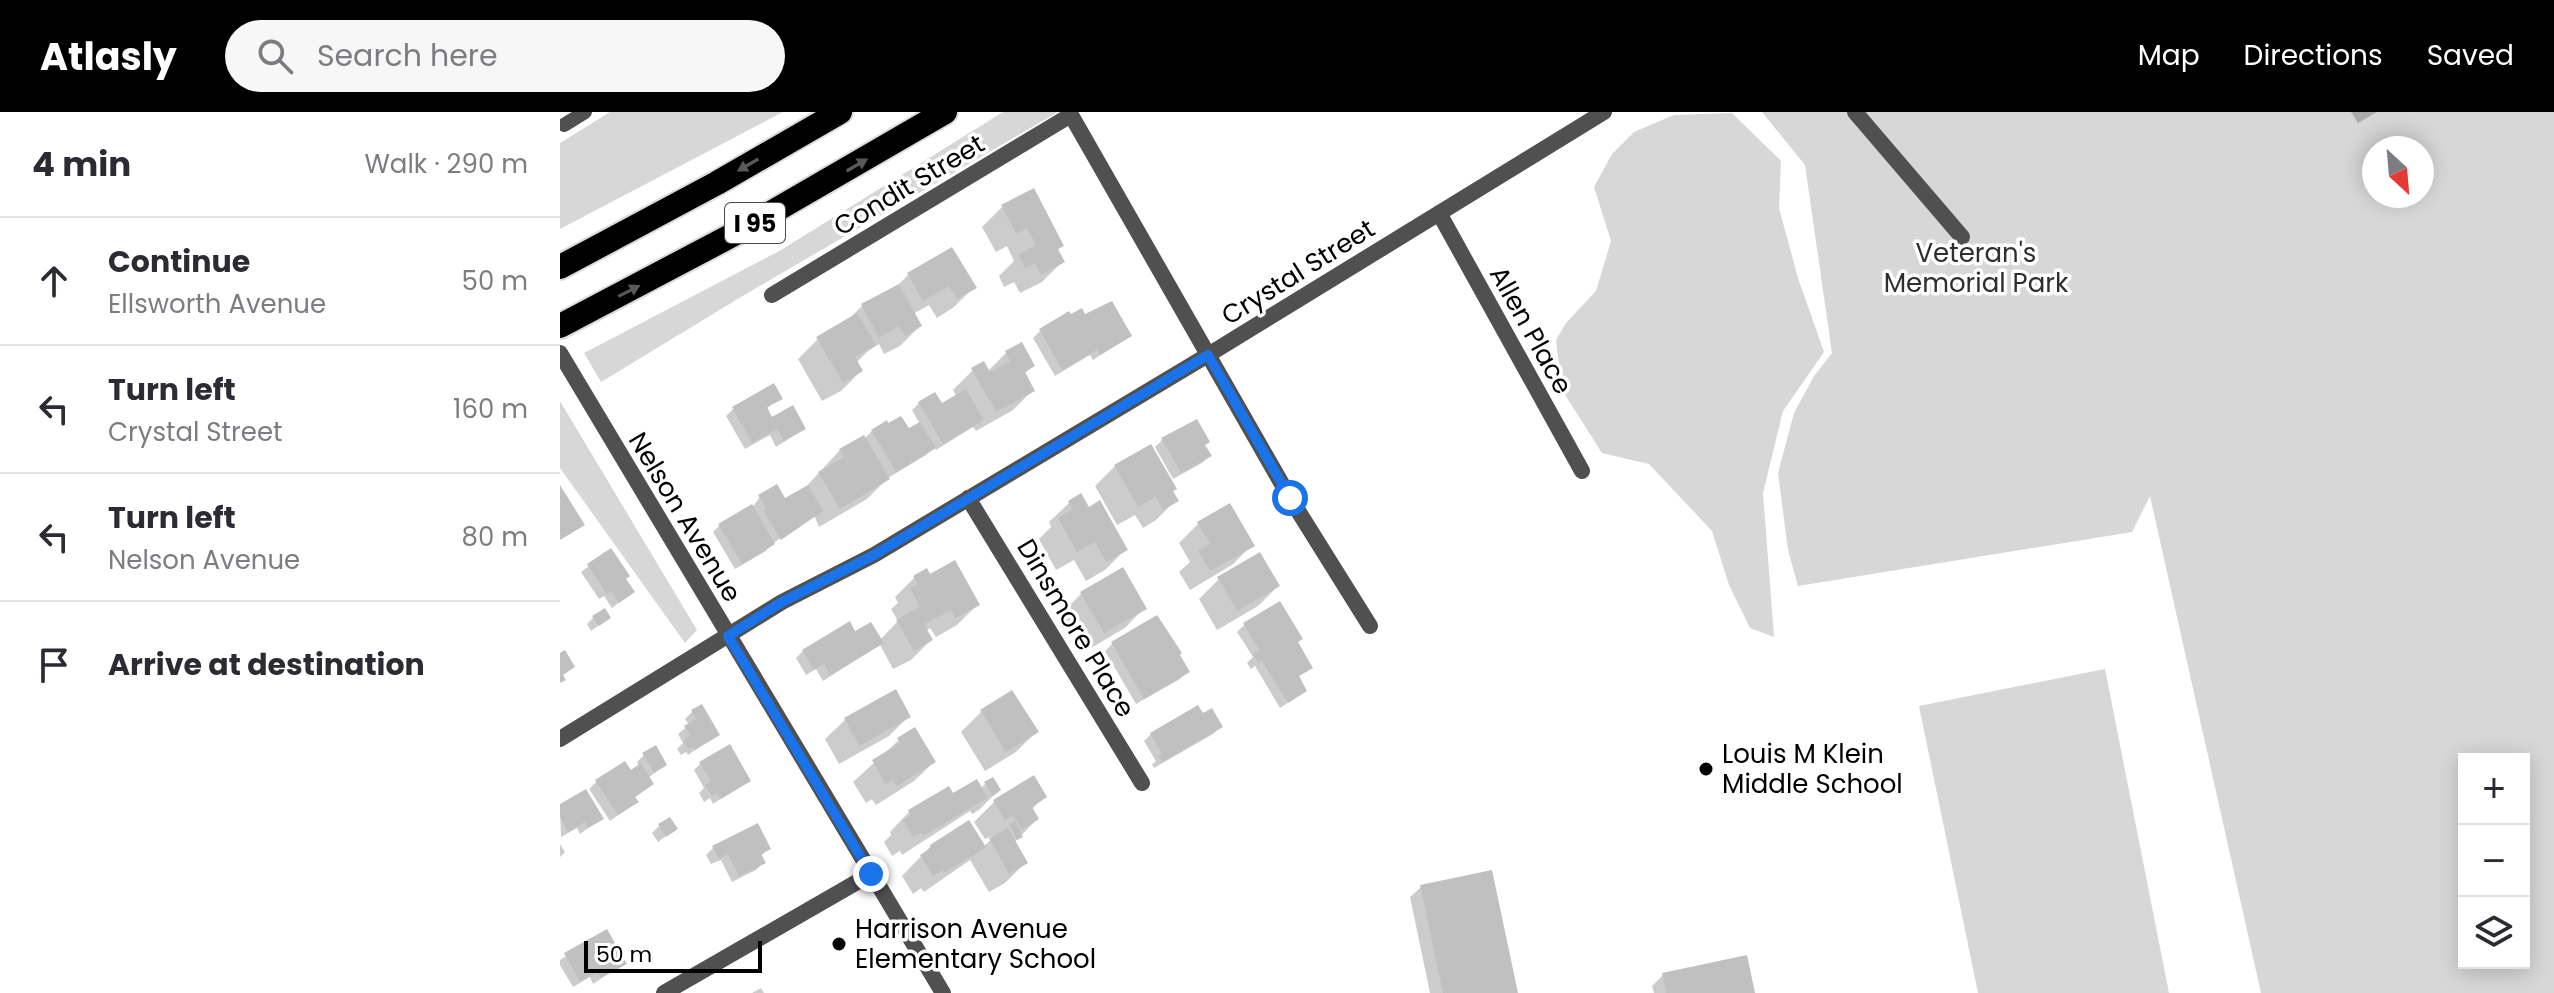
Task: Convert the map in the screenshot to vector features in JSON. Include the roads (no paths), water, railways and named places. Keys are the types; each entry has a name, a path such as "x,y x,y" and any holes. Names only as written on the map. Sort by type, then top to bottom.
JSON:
{"highway":[{"name":"I 95","path":"560,267 717,183 840,112"},
{"name":"I 95","path":"560,326 813,191 945,112"}],"street":[{"name":"Crystal Street","path":"560,739 782,602 874,555 1208,355 1604,112"},
{"path":"1855,112 1962,237"},
{"name":"Condit Street","path":"772,295 1071,115 1208,355"},
{"name":"Allen Place","path":"1439,213 1582,471"},
{"name":"Nelson Avenue","path":"560,353 943,993"},
{"path":"1208,355 1290,498 1370,626"},
{"name":"Dinsmore Place","path":"968,498 1142,783"},
{"path":"664,993 871,874"}],"lane":[{"path":"564,125 585,112"}],"place":[{"name":"Louis M Klein Middle School","path":"1706,769"},
{"name":"Harrison Avenue Elementary School","path":"839,944"}],"park label":[{"name":"Veteran's Memorial Park","path":"1976,268"}]}
